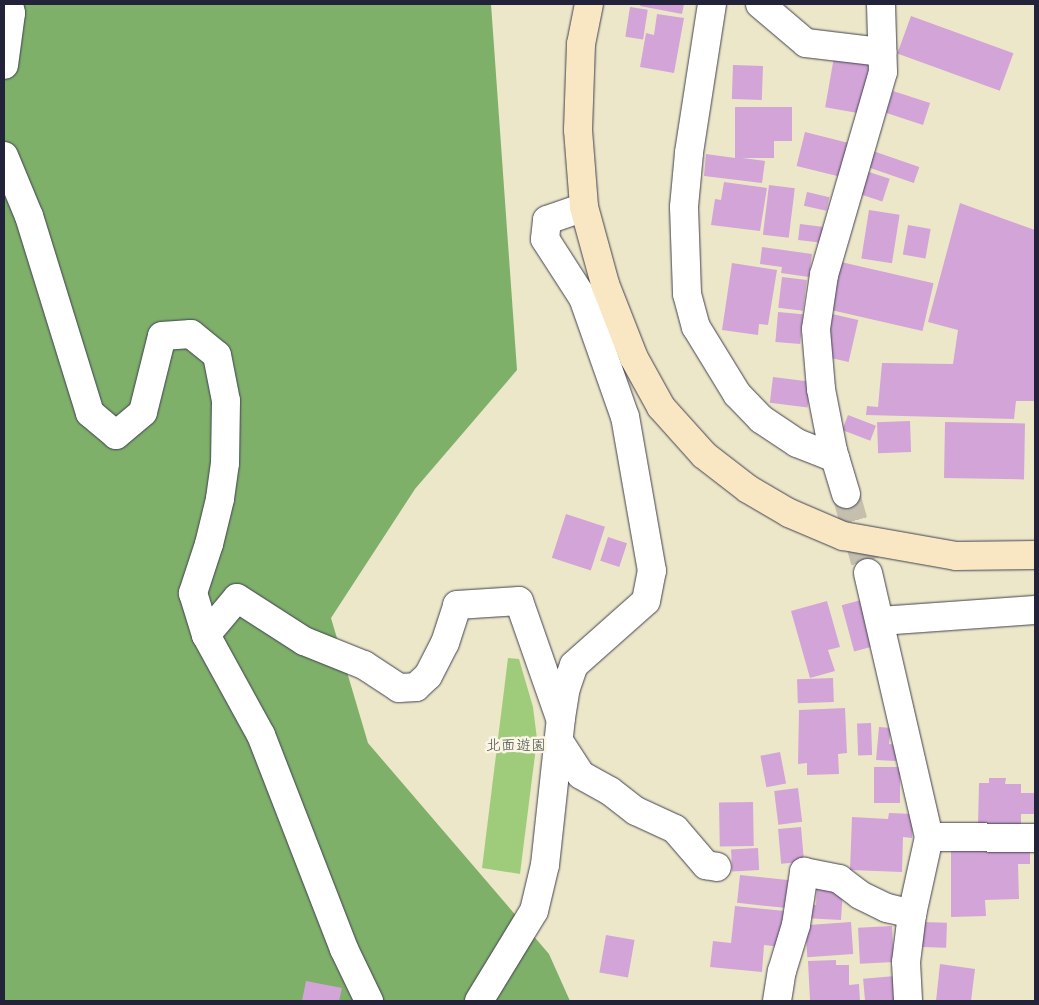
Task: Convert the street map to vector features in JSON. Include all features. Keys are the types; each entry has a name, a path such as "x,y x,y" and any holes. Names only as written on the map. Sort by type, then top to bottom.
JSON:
{"street":[{"path":"4,65 11,13 10,4"},
{"path":"589,4 581,44 578,130 584,207 605,284 634,358 661,407 704,454 748,489 789,513 843,536 956,556 1035,555"},
{"path":"712,4 690,143 684,198 686,294 696,327 737,394 761,419 797,443 835,458"},
{"path":"760,4 806,43 882,52"},
{"path":"846,494 835,458 821,388 816,329 824,275 883,72 881,4"},
{"path":"4,156 29,216 90,413 116,435 143,412 162,336 191,334 217,355 226,401 225,462 220,498 210,544 193,593 206,635 261,735 340,940 369,1001"},
{"path":"478,1001 534,911 545,865 566,688 574,665 646,601 652,571 625,416 583,298 545,239 547,220 584,207"},
{"path":"868,573 929,837 912,914 906,962 908,1001"},
{"path":"206,635 237,598 304,641 364,665 398,688 416,687 428,676 445,643 456,605 519,601 560,730 581,775 610,791 636,811 674,829 706,865 717,868"},
{"path":"880,621 1035,610"},
{"path":"929,837 1035,838"},
{"path":"776,1001 782,970 796,925 804,872 839,880 860,895 887,908 912,914"}],"green space":[{"path":"4,4 491,4 517,370 415,489 331,618 368,743 549,954 570,1001 4,1001"},
{"name":"北面遊園","path":"508,658 519,659 533,707 537,739 520,874 482,868"}],"building":[{"path":"641,4 684,4 682,14 640,6"},
{"path":"630,7 648,10 643,39 625,37"},
{"path":"657,14 684,18 674,73 640,67 646,33 654,35"},
{"path":"911,16 1013,53 1000,91 897,54"},
{"path":"834,57 869,63 861,113 825,107"},
{"path":"733,65 763,66 762,100 732,99"},
{"path":"893,91 930,103 923,125 886,113"},
{"path":"735,107 792,107 792,141 774,141 774,158 742,158 765,161 762,183 704,176 706,154 735,158"},
{"path":"805,132 848,143 839,177 797,166"},
{"path":"873,151 919,167 914,183 867,167"},
{"path":"866,171 890,179 882,202 859,194"},
{"path":"724,182 767,188 760,231 711,225 715,199 721,200"},
{"path":"769,185 795,188 789,238 763,235"},
{"path":"807,192 829,197 826,211 804,206"},
{"path":"960,203 1035,230 1035,401 1016,401 1014,419 866,415 867,406 878,407 882,363 953,364 958,330 928,322"},
{"path":"869,210 900,215 892,263 861,258"},
{"path":"800,224 824,227 822,243 798,240"},
{"path":"908,225 931,229 925,259 903,255"},
{"path":"762,247 812,254 809,277 781,273 782,267 760,264"},
{"path":"841,262 934,283 923,331 830,310"},
{"path":"732,263 777,270 768,325 759,324 758,335 722,330"},
{"path":"782,277 807,280 803,311 778,308"},
{"path":"778,312 803,314 800,344 775,342"},
{"path":"832,314 858,320 849,362 822,356"},
{"path":"773,377 811,382 808,407 770,403"},
{"path":"848,415 876,426 870,441 842,430"},
{"path":"910,421 911,452 878,453 877,422"},
{"path":"945,422 1025,423 1024,479 944,478"},
{"path":"566,514 605,527 591,570 552,558"},
{"path":"608,537 627,543 619,567 600,561"},
{"path":"861,600 873,646 854,652 842,605"},
{"path":"827,601 840,647 828,650 835,671 810,678 791,611"},
{"path":"833,678 834,702 798,703 797,679"},
{"path":"845,708 847,753 838,754 839,774 807,775 807,763 798,764 799,710"},
{"path":"857,723 871,723 872,755 858,755"},
{"path":"879,727 891,728 889,744 897,745 896,761 876,760"},
{"path":"780,752 786,783 766,787 760,756"},
{"path":"874,767 900,767 900,803 874,803"},
{"path":"989,778 1006,778 1005,784 1021,784 1021,793 1035,793 1035,814 1021,814 1021,833 978,825 979,783 989,783"},
{"path":"798,788 802,822 778,825 774,791"},
{"path":"753,802 754,846 720,847 719,803"},
{"path":"889,813 914,814 912,838 903,837 902,872 850,870 852,817 888,819"},
{"path":"801,827 804,862 781,864 778,829"},
{"path":"758,848 759,870 732,871 731,849"},
{"path":"1030,850 1030,864 1018,864 1019,899 985,900 986,916 951,917 951,851"},
{"path":"740,875 790,880 787,908 737,903"},
{"path":"817,887 843,889 841,920 804,918 804,904 816,905"},
{"path":"735,906 785,911 781,947 764,945 762,972 710,967 713,941 731,943"},
{"path":"851,922 853,954 807,957 805,925"},
{"path":"922,922 947,923 946,948 921,947"},
{"path":"892,926 894,962 860,964 858,928"},
{"path":"606,935 635,940 628,977 599,972"},
{"path":"836,960 836,965 849,965 849,985 859,984 860,1001 810,1000 808,961"},
{"path":"940,964 975,969 971,1001 936,1001"},
{"path":"895,976 897,1001 865,1001 863,979"},
{"path":"306,981 342,988 339,1001 302,1001"}],"tunnel":[{"path":"846,494 868,573"}]}
